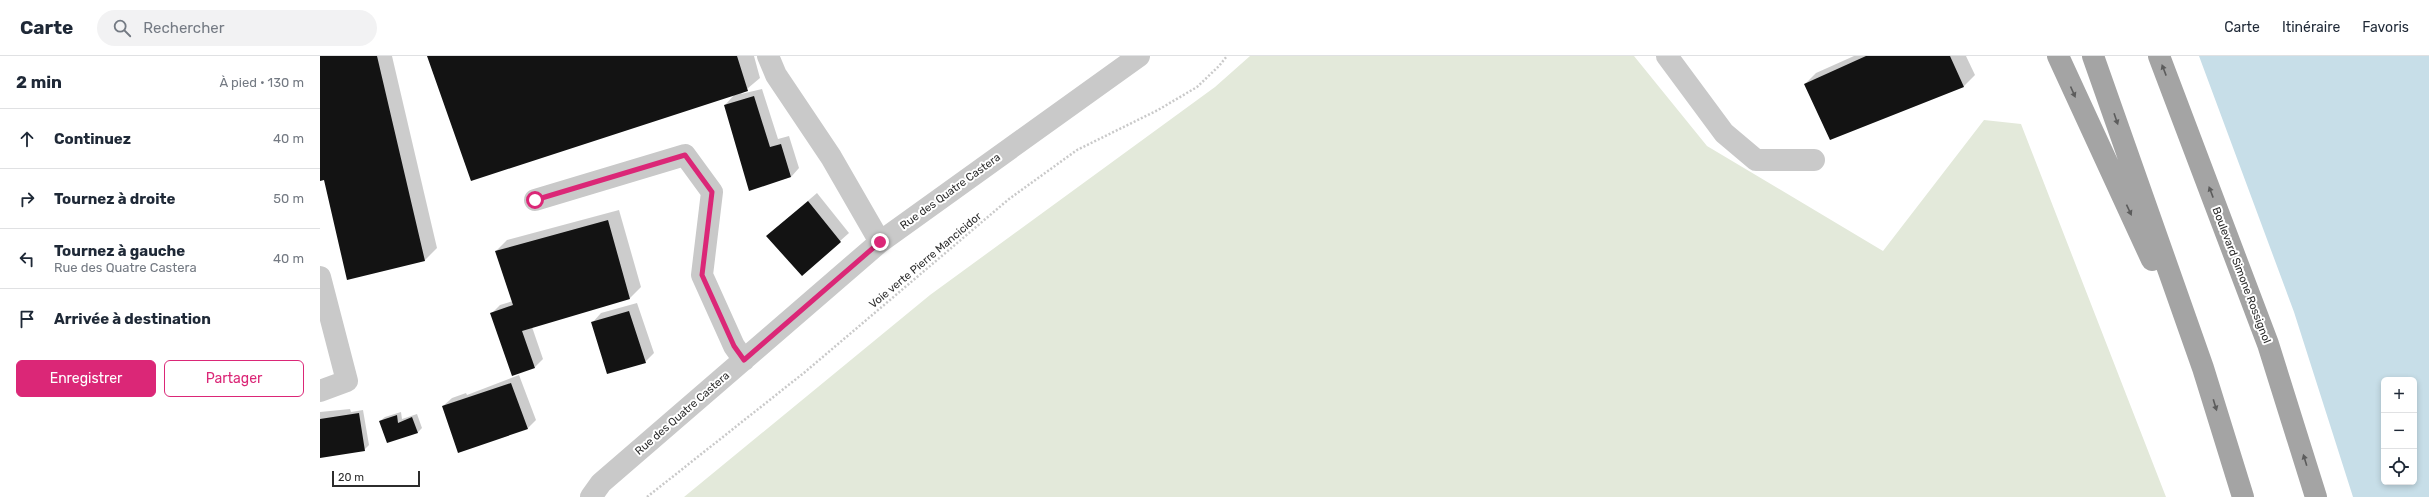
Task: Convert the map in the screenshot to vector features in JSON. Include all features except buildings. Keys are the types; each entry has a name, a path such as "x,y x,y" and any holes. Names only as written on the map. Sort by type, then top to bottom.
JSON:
{"main road":[{"path":"2058,56 2203,368"},
{"path":"2093,56 2203,368 2244,497"},
{"name":"Boulevard Simone Rossignol","path":"2159,56 2268,344 2316,497"}],"street":[{"path":"768,56 776,75 831,157 880,242"},
{"name":"Rue des Quatre Castera","path":"592,497 601,483 880,242 1139,56"},
{"path":"1667,56 1724,133 1756,160 1814,160"},
{"path":"535,200 685,155 712,192 702,275 734,346 744,360"},
{"path":"320,277 346,381 320,391"}],"path":[{"name":"Voie verte Pierre Mancicidor","path":"647,497 805,372 1009,199 1077,150 1158,110 1197,86 1219,66 1227,56"}],"green space":[{"path":"1250,56 1634,56 1707,146 1883,251 1984,120 2021,124 2166,497 684,497 930,295 1215,87"}],"water":[{"path":"2199,56 2429,56 2429,497 2353,497 2294,312"}],"route":[{"path":"535,200 685,155 712,192 702,275 734,346 744,360 880,242"}]}
